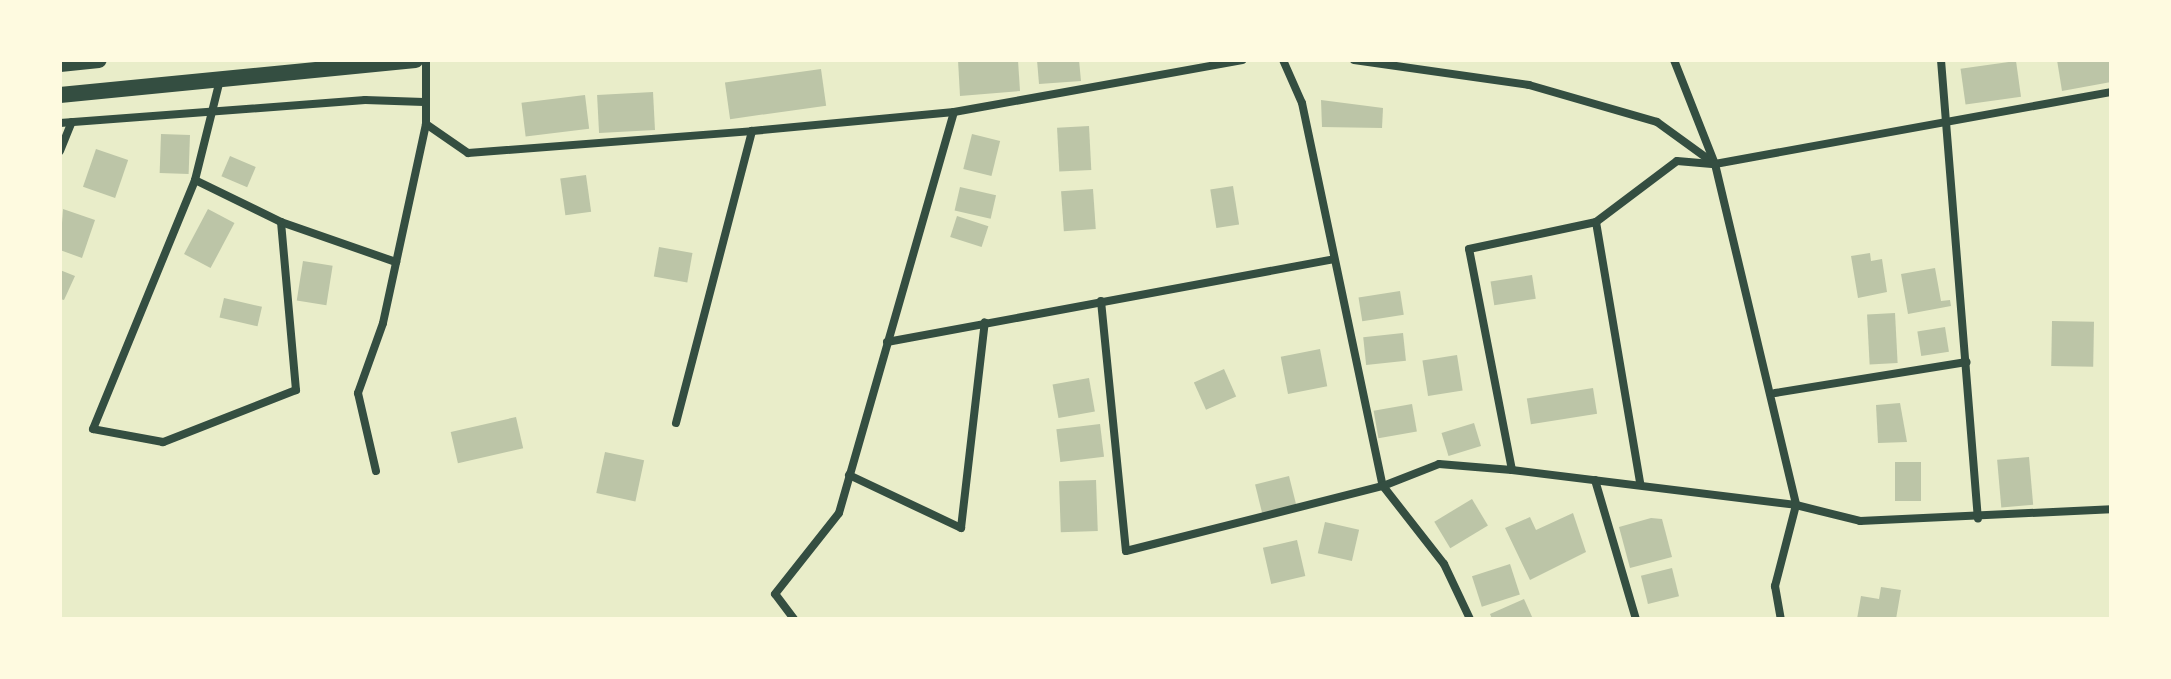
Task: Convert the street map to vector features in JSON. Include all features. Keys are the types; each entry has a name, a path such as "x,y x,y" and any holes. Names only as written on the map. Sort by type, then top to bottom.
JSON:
{"highway":[{"path":"60,64 99,60"},
{"path":"60,95 415,60"}],"street":[{"path":"376,471 358,393 396,262 426,124 426,60"},
{"path":"1165,60 1170,72"},
{"path":"426,124 468,153 752,131 954,112 1170,72 1195,64 1242,60"},
{"path":"1283,60 1302,103 1331,260 1383,486 1444,564 1470,619"},
{"path":"1354,60 1432,66 1657,122 1715,164"},
{"path":"1674,60 1715,164 1775,393 1796,505 1775,586 1781,619"},
{"path":"1941,60 1978,519"},
{"path":"221,77 216,110 195,180 93,429 163,442 296,390 281,222"},
{"path":"1512,470 1469,249 1596,222 1677,161 1715,164 2111,92"},
{"path":"60,123 216,110 424,102"},
{"path":"794,619 775,594 839,513 954,112"},
{"path":"60,151 72,122"},
{"path":"676,423 752,131"},
{"path":"195,180 281,222 396,262"},
{"path":"1596,222 1640,483"},
{"path":"887,342 1331,260"},
{"path":"1101,301 1126,551 1383,486 1439,464 1640,483 1796,505 1860,521 1978,519 2111,509"},
{"path":"849,475 961,528 985,322"},
{"path":"1775,393 1967,362"},
{"path":"1595,480 1636,619"}],"building":[{"path":"958,60 1018,60 1020,91 960,96"},
{"path":"1037,60 1079,60 1081,81 1039,84"},
{"path":"2057,60 2111,60 2111,82 2062,91"},
{"path":"2016,61 2021,97 1966,104 1961,69"},
{"path":"821,69 826,106 730,119 725,82"},
{"path":"653,92 655,130 599,133 597,95"},
{"path":"585,95 589,129 526,137 521,103"},
{"path":"1321,100 1383,108 1382,128 1322,127"},
{"path":"1089,126 1091,170 1059,172 1057,128"},
{"path":"161,134 190,135 189,174 160,173"},
{"path":"972,134 1000,141 991,176 963,169"},
{"path":"96,149 128,160 115,198 83,187"},
{"path":"230,156 256,167 247,187 221,176"},
{"path":"586,175 591,212 565,215 560,179"},
{"path":"1233,186 1239,225 1216,228 1210,190"},
{"path":"960,187 996,195 991,219 955,210"},
{"path":"1093,189 1096,229 1064,231 1061,191"},
{"path":"63,209 95,220 82,258 60,250"},
{"path":"208,209 234,223 211,268 184,254"},
{"path":"957,216 988,226 982,247 950,237"},
{"path":"659,247 692,253 687,282 654,277"},
{"path":"1870,253 1871,261 1882,259 1887,292 1858,298 1851,256"},
{"path":"303,261 333,266 326,305 297,301"},
{"path":"1935,268 1941,301 1950,300 1951,306 1908,314 1901,274"},
{"path":"60,270 75,276 64,300 60,299"},
{"path":"1532,275 1536,299 1494,305 1491,282"},
{"path":"1400,291 1404,315 1362,321 1359,298"},
{"path":"224,298 262,307 258,326 220,317"},
{"path":"1895,313 1898,363 1870,364 1867,314"},
{"path":"2052,321 2094,322 2093,367 2051,366"},
{"path":"1945,327 1949,352 1921,356 1917,331"},
{"path":"1403,333 1406,361 1366,365 1363,337"},
{"path":"1320,349 1327,386 1288,394 1281,357"},
{"path":"1457,355 1463,391 1428,396 1422,360"},
{"path":"1224,369 1236,396 1206,410 1194,382"},
{"path":"1089,378 1095,411 1058,418 1053,384"},
{"path":"1593,388 1597,414 1531,424 1527,398"},
{"path":"1900,403 1907,442 1878,443 1876,405"},
{"path":"1412,404 1417,432 1378,438 1374,411"},
{"path":"516,417 523,448 458,463 451,432"},
{"path":"1474,423 1481,446 1449,456 1441,433"},
{"path":"1100,424 1104,457 1060,462 1056,429"},
{"path":"605,452 644,460 635,501 596,493"},
{"path":"2029,457 2033,505 2001,508 1997,460"},
{"path":"1895,462 1921,462 1921,501 1895,501"},
{"path":"1289,476 1297,507 1263,516 1255,484"},
{"path":"1096,480 1098,531 1061,532 1059,481"},
{"path":"1472,499 1488,526 1450,548 1434,522"},
{"path":"1573,513 1586,552 1530,580 1505,528 1530,517 1536,530"},
{"path":"1651,518 1662,519 1672,557 1630,568 1619,527"},
{"path":"1325,522 1359,530 1352,561 1318,553"},
{"path":"1297,540 1305,576 1271,584 1263,548"},
{"path":"1510,564 1520,594 1482,607 1472,576"},
{"path":"1672,568 1679,596 1648,604 1641,576"},
{"path":"1881,587 1901,590 1896,619 1857,619 1861,596 1879,599"},
{"path":"1524,599 1533,619 1492,619 1490,614"}]}
